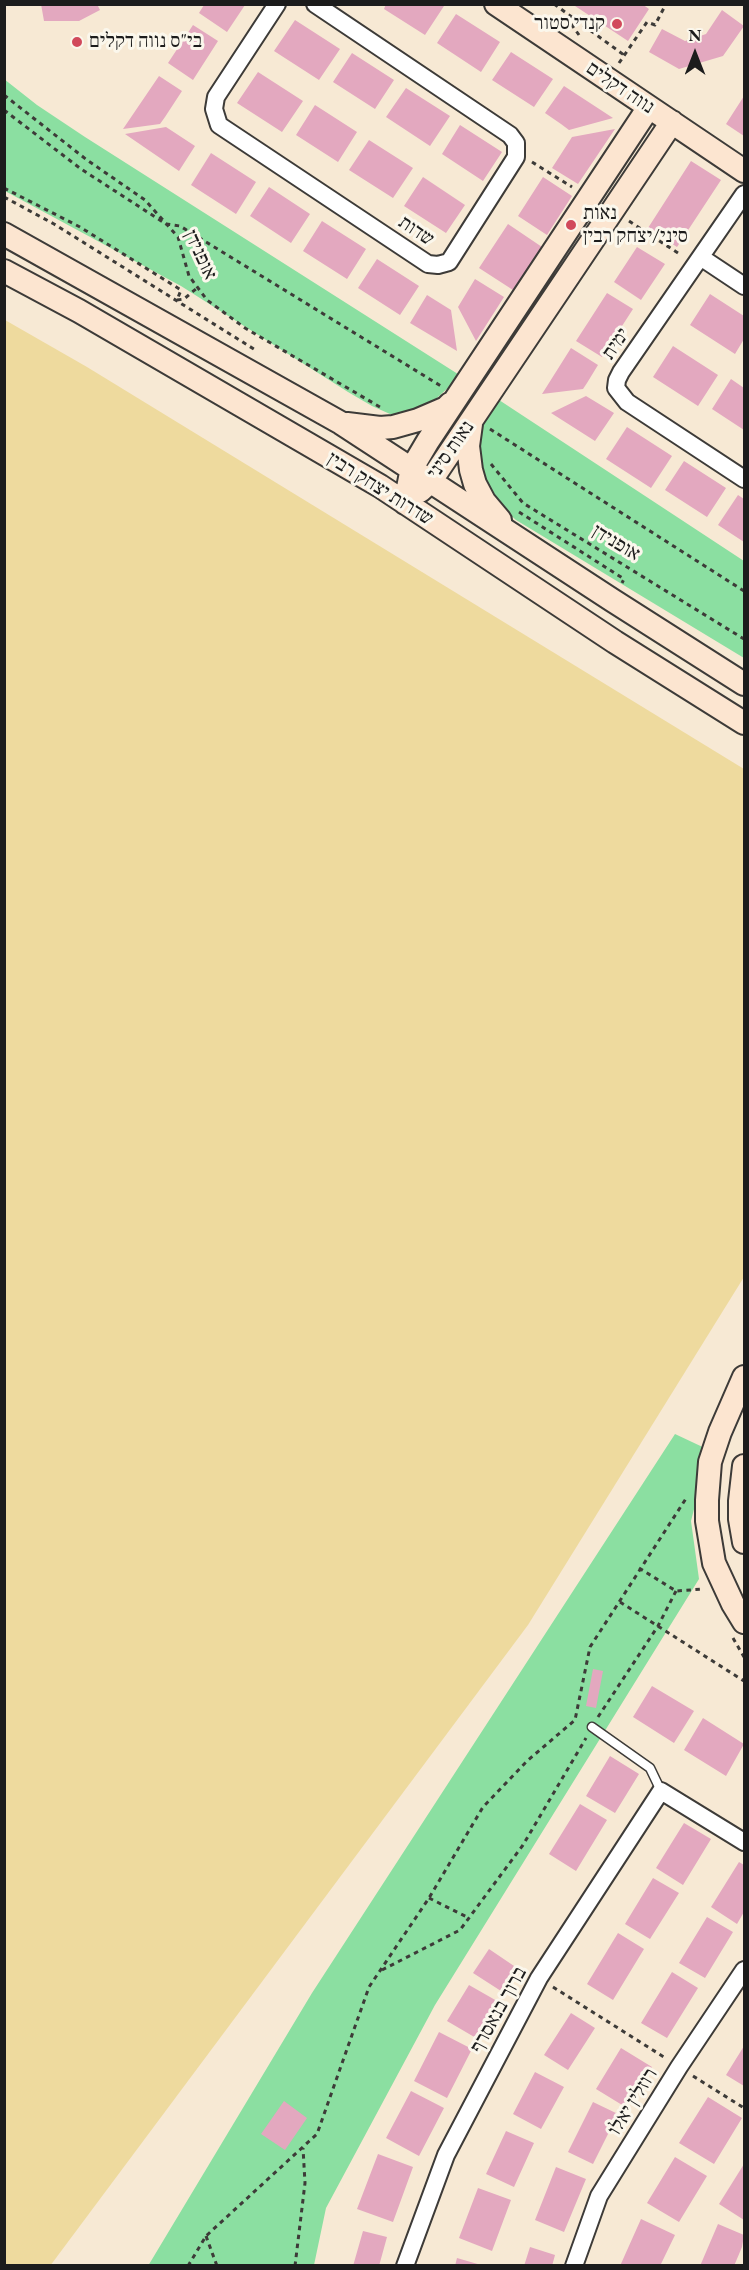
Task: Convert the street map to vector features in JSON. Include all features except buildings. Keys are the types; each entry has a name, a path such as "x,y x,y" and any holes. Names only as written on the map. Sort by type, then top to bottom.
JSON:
{"main road":[{"name":"נווה דקלים","path":"496,4 744,171"},
{"name":"נאות סיני","path":"405,503 412,468 649,107"},
{"name":"נאות סיני","path":"405,503 430,482 478,423 612,210 672,122"},
{"name":"שדרות יצחק רבין","path":"4,234 341,423 744,684"},
{"name":"שדרות יצחק רבין","path":"4,271 78,311 380,486 615,642 744,723"},
{"path":"341,423 380,428 393,427 446,408 458,396"},
{"path":"478,423 468,446 475,484 484,501 513,535"},
{"path":"744,1377 720,1432 710,1462 706,1500 706,1521 714,1563 744,1622"},
{"path":"744,1466 740,1519 744,1542"}],"street":[{"name":"שדות","path":"277,4 216,97 214,109 219,125 428,264 438,265 449,262 516,157 516,152"},
{"path":"315,4 510,135 516,143 516,152"},
{"name":"ימית","path":"744,194 621,372 616,388 627,402 744,479"},
{"path":"699,261 744,286"},
{"path":"661,1791 744,1842"},
{"name":"ברוך בנאסרף","path":"405,2265 446,2155 539,1978 661,1791"},
{"name":"רוזלין יאלו","path":"574,2265 599,2196 744,1970"}],"lane":[{"path":"592,1727 650,1768 661,1791"}],"path":[{"path":"554,4 624,55"},
{"path":"608,80 647,22 655,25 666,4"},
{"name":"אופנידן","path":"4,95 87,160 145,201 178,237 189,276 207,300 245,328 382,409"},
{"path":"4,110 81,169 166,224 180,226 458,396"},
{"path":"516,152 589,198"},
{"path":"4,188 80,227 181,290 177,300"},
{"path":"4,198 54,224 266,357"},
{"path":"612,210 699,261"},
{"path":"177,300 184,299 197,288"},
{"path":"478,423 744,591"},
{"name":"אופנידן","path":"488,466 485,456 523,503 744,639"},
{"path":"516,510 624,579"},
{"path":"188,2265 206,2236 317,2134 369,1987 429,1898 483,1807 527,1761 575,1720 590,1647 690,1492"},
{"path":"639,1568 676,1591 708,1588"},
{"path":"380,1971 460,1930 523,1845 592,1727 658,1626 676,1591"},
{"path":"620,1602 744,1681"},
{"path":"429,1898 469,1918"},
{"path":"539,1978 744,2108"},
{"path":"295,2265 305,2183 303,2148"},
{"path":"206,2236 217,2265"}],"green space":[{"path":"4,79 37,105 85,137 461,376 427,407 398,415 390,414 348,392 181,286 5,191"},
{"path":"496,398 744,561 744,658 516,520 499,505 483,483 476,430"},
{"path":"675,1434 709,1450 691,1521 699,1579 435,2005 326,2208 314,2265 148,2266 312,1993"}],"sand":[{"path":"5,320 87,367 744,769 744,1277 528,1625 50,2266 4,2265"}],"place":[{"name":"קנדי סטור","path":"617,24"},
{"name":"בי\"ס נווה דקלים","path":"77,42"},
{"name":"נאות סיני/יצחק רבין","path":"571,225"}]}
